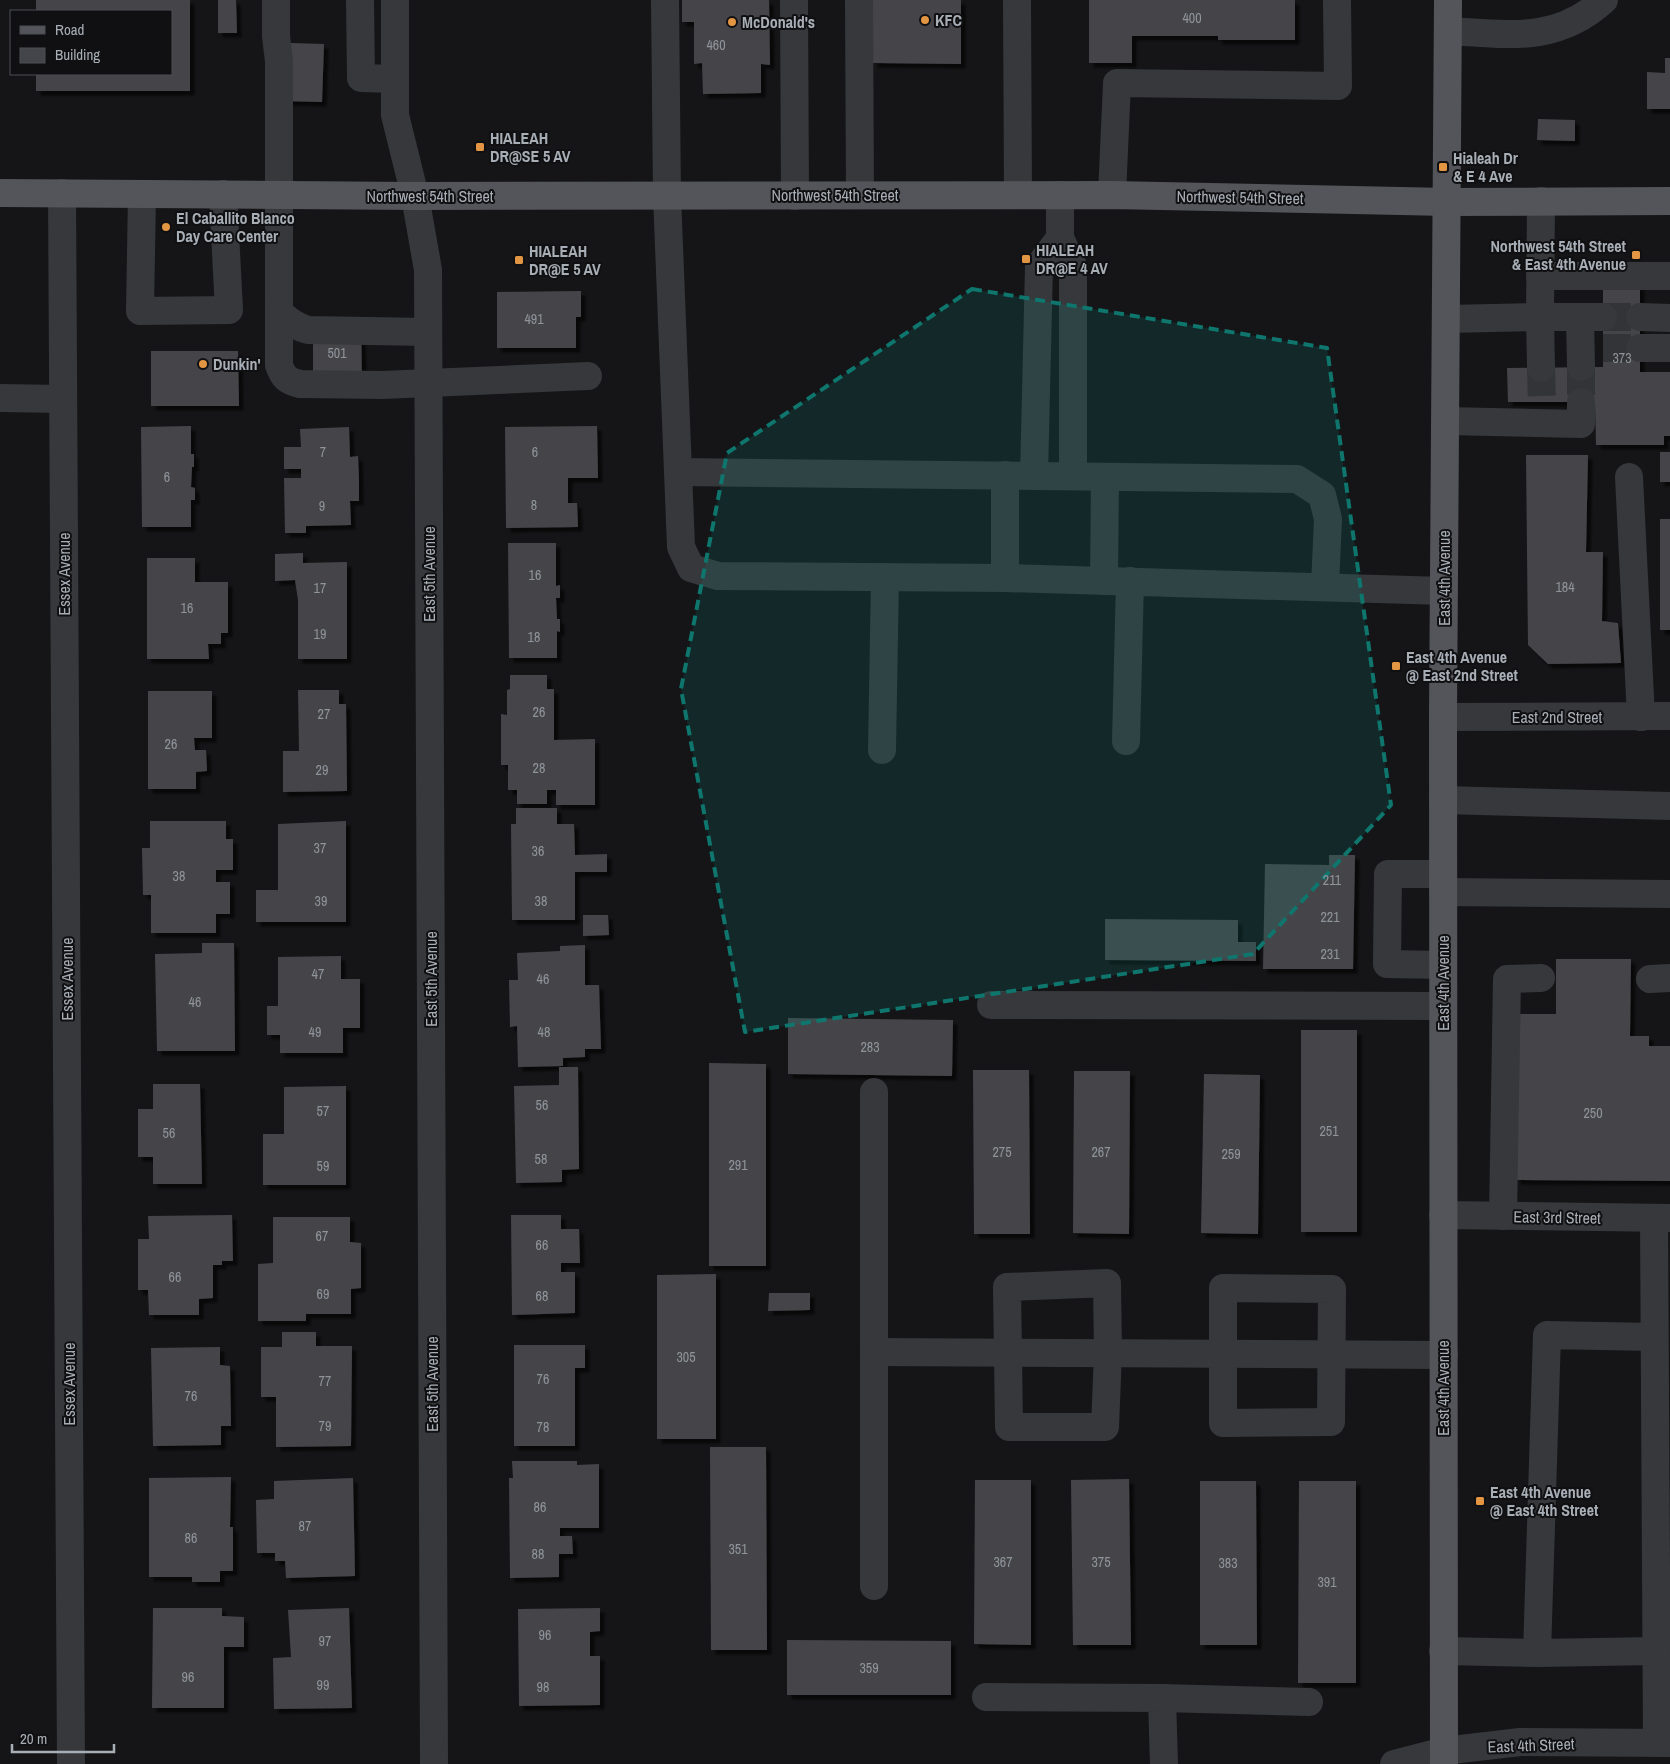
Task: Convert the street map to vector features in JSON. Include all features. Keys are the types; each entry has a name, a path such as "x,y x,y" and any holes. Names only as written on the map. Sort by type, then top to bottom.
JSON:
{"main road":[{"name":"East 4th Avenue","path":"1444,1757 1443,717 1448,0"},
{"name":"Northwest 54th Street","path":"0,193 415,196 1112,195 1448,202 1670,201"}],"street":[{"path":"276,0 276,36 279,61 279,364 282,375 289,381 300,384 373,385 588,376"},
{"path":"360,0 361,78 395,79"},
{"name":"East 5th Avenue","path":"395,0 395,115 415,196 428,270 434,1764"},
{"path":"665,0 667,196 681,547 691,568 718,576 1005,578 1444,591"},
{"path":"794,0 795,196"},
{"path":"859,0 860,195"},
{"path":"1017,0 1018,195"},
{"path":"1112,195 1117,83 1338,86 1337,0"},
{"path":"1448,31 1517,34 1553,30 1581,17 1604,0"},
{"name":"Essex Avenue","path":"62,193 71,1764"},
{"path":"142,194 140,311 229,310 223,194"},
{"path":"1060,195 1060,238 1073,266 1073,476"},
{"path":"1540,201 1541,368"},
{"path":"1034,476 1039,266 1060,238"},
{"path":"1540,276 1670,276"},
{"path":"279,312 297,327 308,330 428,332"},
{"path":"1447,319 1591,317 1588,354"},
{"path":"1640,317 1670,318"},
{"path":"1640,348 1670,348"},
{"path":"0,398 63,399"},
{"path":"1446,421 1542,413 1581,424 1581,402"},
{"path":"678,472 1297,479 1322,495 1328,519 1325,586"},
{"path":"1005,475 1005,578"},
{"path":"1105,477 1117,581 1126,741"},
{"path":"1630,477 1641,717"},
{"path":"882,750 885,577"},
{"name":"East 2nd Street","path":"1443,717 1670,716"},
{"path":"1443,800 1670,806"},
{"path":"1443,965 1387,964 1388,874 1443,883 1670,894"},
{"path":"1503,1216 1507,979 1541,978"},
{"path":"991,1005 1443,1006"},
{"path":"874,1092 874,1586"},
{"name":"East 3rd Street","path":"1443,1216 1662,1218"},
{"path":"1647,1748 1656,1651 1654,1338 1662,1218"},
{"path":"1108,1283 1108,1353 1104,1427 1009,1427 1008,1353 1007,1288 1108,1283"},
{"path":"1223,1288 1332,1289 1331,1354 1331,1422 1223,1423 1223,1288"},
{"path":"1537,1653 1547,1335 1654,1338"},
{"path":"874,1352 1444,1355"},
{"path":"1444,1650 1537,1653 1656,1651"},
{"path":"986,1697 1162,1698 1309,1702"},
{"path":"1162,1698 1164,1764"},
{"name":"East 4th Street","path":"1394,1764 1444,1757 1520,1742 1647,1748"}],"highlighted area":[{"path":"972,289 1327,348 1391,805 1253,954 745,1032 681,689 727,453"}],"building":[{"path":"36,0 190,0 190,91 36,91 36,75 172,75 172,10 36,10"},
{"path":"218,0 236,0 237,33 218,33"},
{"path":"682,0 769,0 770,65 761,64 761,93 703,94 702,63 694,64 694,22 682,22"},
{"path":"873,0 961,0 961,64 873,63"},
{"path":"1089,0 1295,0 1295,40 1218,40 1218,36 1132,36 1132,63 1089,63"},
{"path":"291,43 324,44 322,102 283,101 290,75"},
{"path":"1665,58 1670,58 1670,109 1647,109 1647,72 1665,73"},
{"path":"1538,119 1575,120 1575,141 1537,140"},
{"path":"1640,285 1640,372 1670,372 1670,436 1664,436 1664,445 1596,445 1595,402 1508,402 1507,368 1603,367 1603,286"},
{"path":"581,291 581,317 576,317 576,348 497,348 497,292"},
{"path":"313,322 361,322 362,383 313,383"},
{"path":"151,351 238,351 239,406 151,406"},
{"path":"191,426 191,454 194,454 194,467 192,467 191,487 195,488 195,500 191,500 191,527 142,527 141,427"},
{"path":"597,426 598,478 568,478 568,503 577,503 578,527 506,528 505,427"},
{"path":"349,427 350,457 358,456 359,479 359,501 350,501 351,525 306,526 306,533 285,533 284,478 301,478 301,469 284,469 284,447 301,447 300,429"},
{"path":"1660,452 1670,452 1670,482 1660,482"},
{"path":"1526,455 1588,455 1586,552 1603,552 1602,621 1618,623 1621,663 1548,664 1528,645"},
{"path":"1660,519 1670,519 1670,630 1660,630"},
{"path":"508,543 556,543 556,586 560,585 560,598 556,598 557,619 560,619 560,632 557,631 557,658 509,658"},
{"path":"303,553 303,563 347,562 347,659 298,659 298,600 295,580 275,581 275,554"},
{"path":"147,558 195,558 195,582 228,582 228,633 221,633 221,644 208,644 209,659 147,659"},
{"path":"510,675 547,675 547,689 554,689 554,740 595,739 595,805 556,805 556,790 547,790 547,804 517,804 517,790 508,790 508,765 501,765 501,714 507,715 507,690 510,689"},
{"path":"298,690 339,690 339,704 346,704 347,791 283,792 283,751 299,751"},
{"path":"148,691 212,691 212,738 194,738 195,750 206,750 207,771 196,772 196,789 148,789"},
{"path":"516,808 557,808 557,824 574,824 575,855 607,854 607,872 575,872 575,920 512,920 511,824 516,824"},
{"path":"150,821 226,821 226,839 233,839 233,870 216,870 216,882 230,882 230,914 216,914 216,933 151,933 151,895 143,895 142,848 150,848"},
{"path":"346,821 346,922 256,922 256,890 278,890 278,824"},
{"path":"1329,855 1355,855 1353,969 1263,969 1265,864 1329,865"},
{"path":"583,915 608,915 609,935 583,936"},
{"path":"1105,919 1238,920 1238,942 1256,942 1256,961 1105,960"},
{"path":"202,943 234,943 235,1051 157,1051 155,954 202,953"},
{"path":"585,945 585,985 599,985 601,1049 585,1049 585,1057 563,1058 563,1066 518,1067 517,1026 510,1027 509,980 518,980 517,953 560,951 560,946"},
{"path":"341,956 341,979 360,979 360,1028 343,1028 343,1053 280,1053 280,1035 267,1035 267,1006 278,1006 278,957"},
{"path":"1556,959 1631,959 1630,1036 1649,1036 1649,1046 1670,1046 1670,1181 1516,1180 1516,1014 1556,1014"},
{"path":"788,1018 953,1020 952,1076 788,1074"},
{"path":"1301,1030 1357,1030 1357,1232 1301,1232"},
{"path":"709,1063 766,1064 766,1266 709,1266"},
{"path":"559,1067 578,1067 579,1169 562,1170 562,1182 516,1183 514,1086 559,1085"},
{"path":"973,1070 1029,1070 1030,1234 974,1234"},
{"path":"1074,1071 1130,1071 1129,1234 1073,1233"},
{"path":"1204,1074 1260,1075 1258,1234 1201,1233"},
{"path":"153,1084 200,1084 202,1184 153,1184 153,1157 138,1157 138,1109 153,1109"},
{"path":"346,1086 346,1185 263,1185 263,1134 284,1134 284,1087"},
{"path":"232,1215 233,1261 222,1261 222,1265 213,1265 213,1298 199,1299 199,1315 149,1315 148,1290 138,1290 138,1239 149,1239 148,1216"},
{"path":"511,1215 561,1215 561,1229 579,1229 580,1263 561,1263 561,1272 575,1272 575,1313 512,1315"},
{"path":"273,1217 350,1217 350,1242 361,1243 361,1288 351,1289 351,1314 306,1314 306,1321 258,1321 258,1264 273,1263"},
{"path":"716,1274 716,1439 657,1439 657,1275"},
{"path":"769,1293 810,1293 810,1310 768,1311"},
{"path":"282,1332 316,1332 316,1346 352,1346 351,1446 276,1447 276,1397 261,1397 261,1347 282,1347"},
{"path":"514,1345 585,1345 585,1368 575,1368 575,1446 514,1446"},
{"path":"220,1347 220,1365 230,1366 231,1426 221,1426 221,1445 153,1446 151,1348"},
{"path":"710,1447 766,1447 767,1650 711,1650"},
{"path":"512,1461 577,1461 577,1465 599,1464 599,1528 560,1528 560,1536 572,1536 573,1554 559,1554 559,1577 510,1578 509,1478 513,1478"},
{"path":"231,1477 230,1527 233,1527 233,1571 220,1571 220,1582 192,1582 192,1577 149,1577 149,1478"},
{"path":"353,1478 355,1576 286,1578 285,1561 275,1561 275,1553 257,1553 256,1500 274,1499 274,1481"},
{"path":"1129,1479 1131,1645 1073,1645 1071,1480"},
{"path":"975,1480 1031,1480 1031,1645 974,1644"},
{"path":"1200,1481 1256,1481 1257,1645 1200,1645"},
{"path":"1299,1481 1356,1481 1356,1683 1298,1683"},
{"path":"153,1608 222,1608 222,1616 244,1617 244,1647 224,1647 224,1708 152,1708"},
{"path":"349,1608 352,1708 274,1709 273,1658 291,1657 288,1610"},
{"path":"600,1608 600,1631 590,1632 590,1656 600,1656 600,1705 519,1706 518,1609"},
{"path":"787,1640 951,1641 951,1695 787,1695"}],"tunnel":[{"path":"1603,317 1640,317"},
{"path":"1603,348 1640,348"},
{"path":"1581,367 1581,402"},
{"path":"1541,368 1542,402"}],"place":[{"name":"KFC","path":"925,20"},
{"name":"McDonald's","path":"732,22"},
{"name":"HIALEAH DR@SE 5 AV","path":"480,147"},
{"name":"Hialeah Dr & E 4 Ave","path":"1443,167"},
{"name":"El Caballito Blanco Day Care Center","path":"166,227"},
{"name":"Northwest 54th Street & East 4th Avenue","path":"1636,255"},
{"name":"HIALEAH DR@E 4 AV","path":"1026,259"},
{"name":"HIALEAH DR@E 5 AV","path":"519,260"},
{"name":"Dunkin'","path":"203,364"},
{"name":"East 4th Avenue @ East 2nd Street","path":"1396,666"},
{"name":"East 4th Avenue @ East 4th Street","path":"1480,1501"}]}
